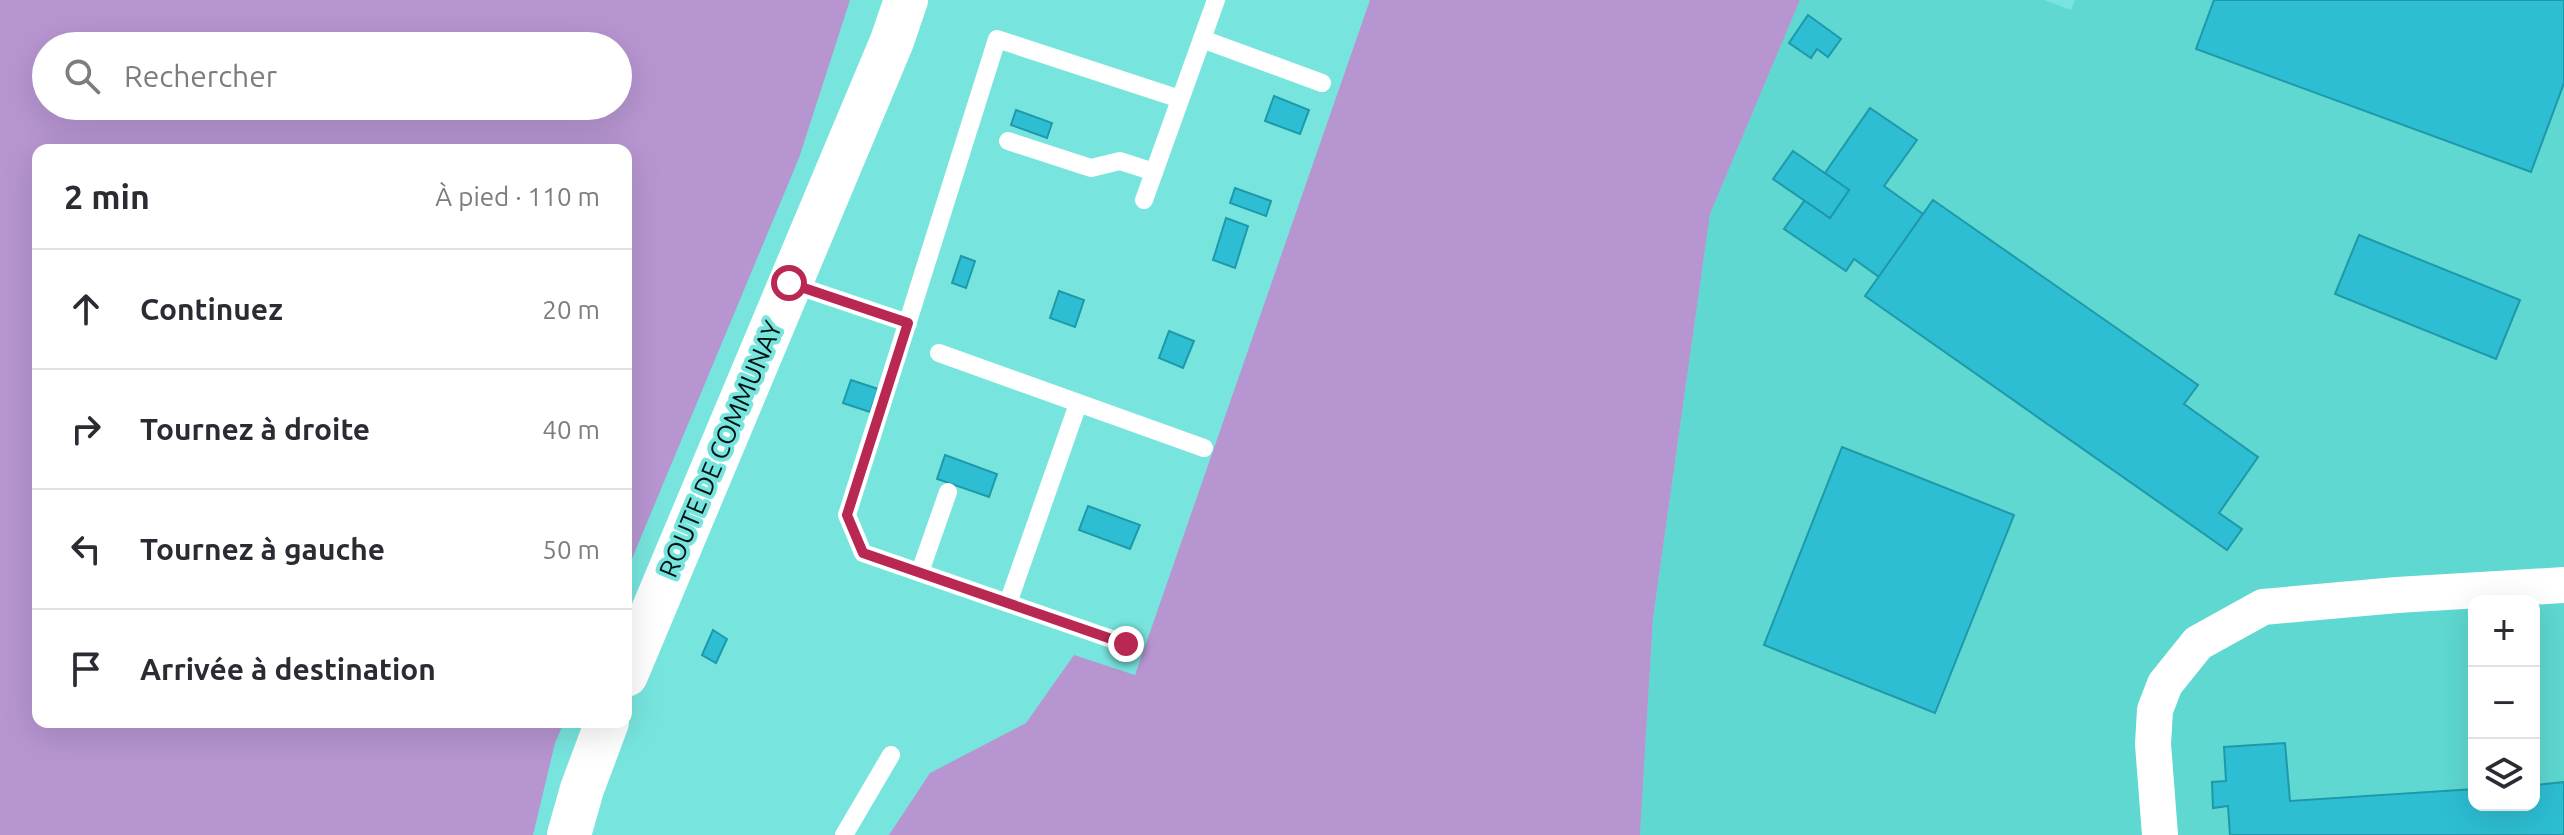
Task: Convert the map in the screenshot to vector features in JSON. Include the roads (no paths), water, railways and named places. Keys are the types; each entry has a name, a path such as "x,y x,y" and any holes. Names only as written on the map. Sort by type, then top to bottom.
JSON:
{"street":[{"name":"ROUTE DE COMMUNAY","path":"632,661 906,0"},
{"path":"2160,835 2153,744 2155,710 2165,684 2198,643 2263,607 2564,585"},
{"path":"569,835 605,728"}],"lane":[{"path":"1144,200 1216,0"},
{"path":"1126,644 863,553 847,515 997,39 1180,99"},
{"path":"1202,39 1322,83"},
{"path":"1008,141 1091,168 1120,161 1154,172"},
{"path":"789,283 908,323"},
{"path":"939,353 1204,448"},
{"path":"1008,603 1078,404"},
{"path":"920,572 948,492"},
{"path":"844,835 891,755"}]}
